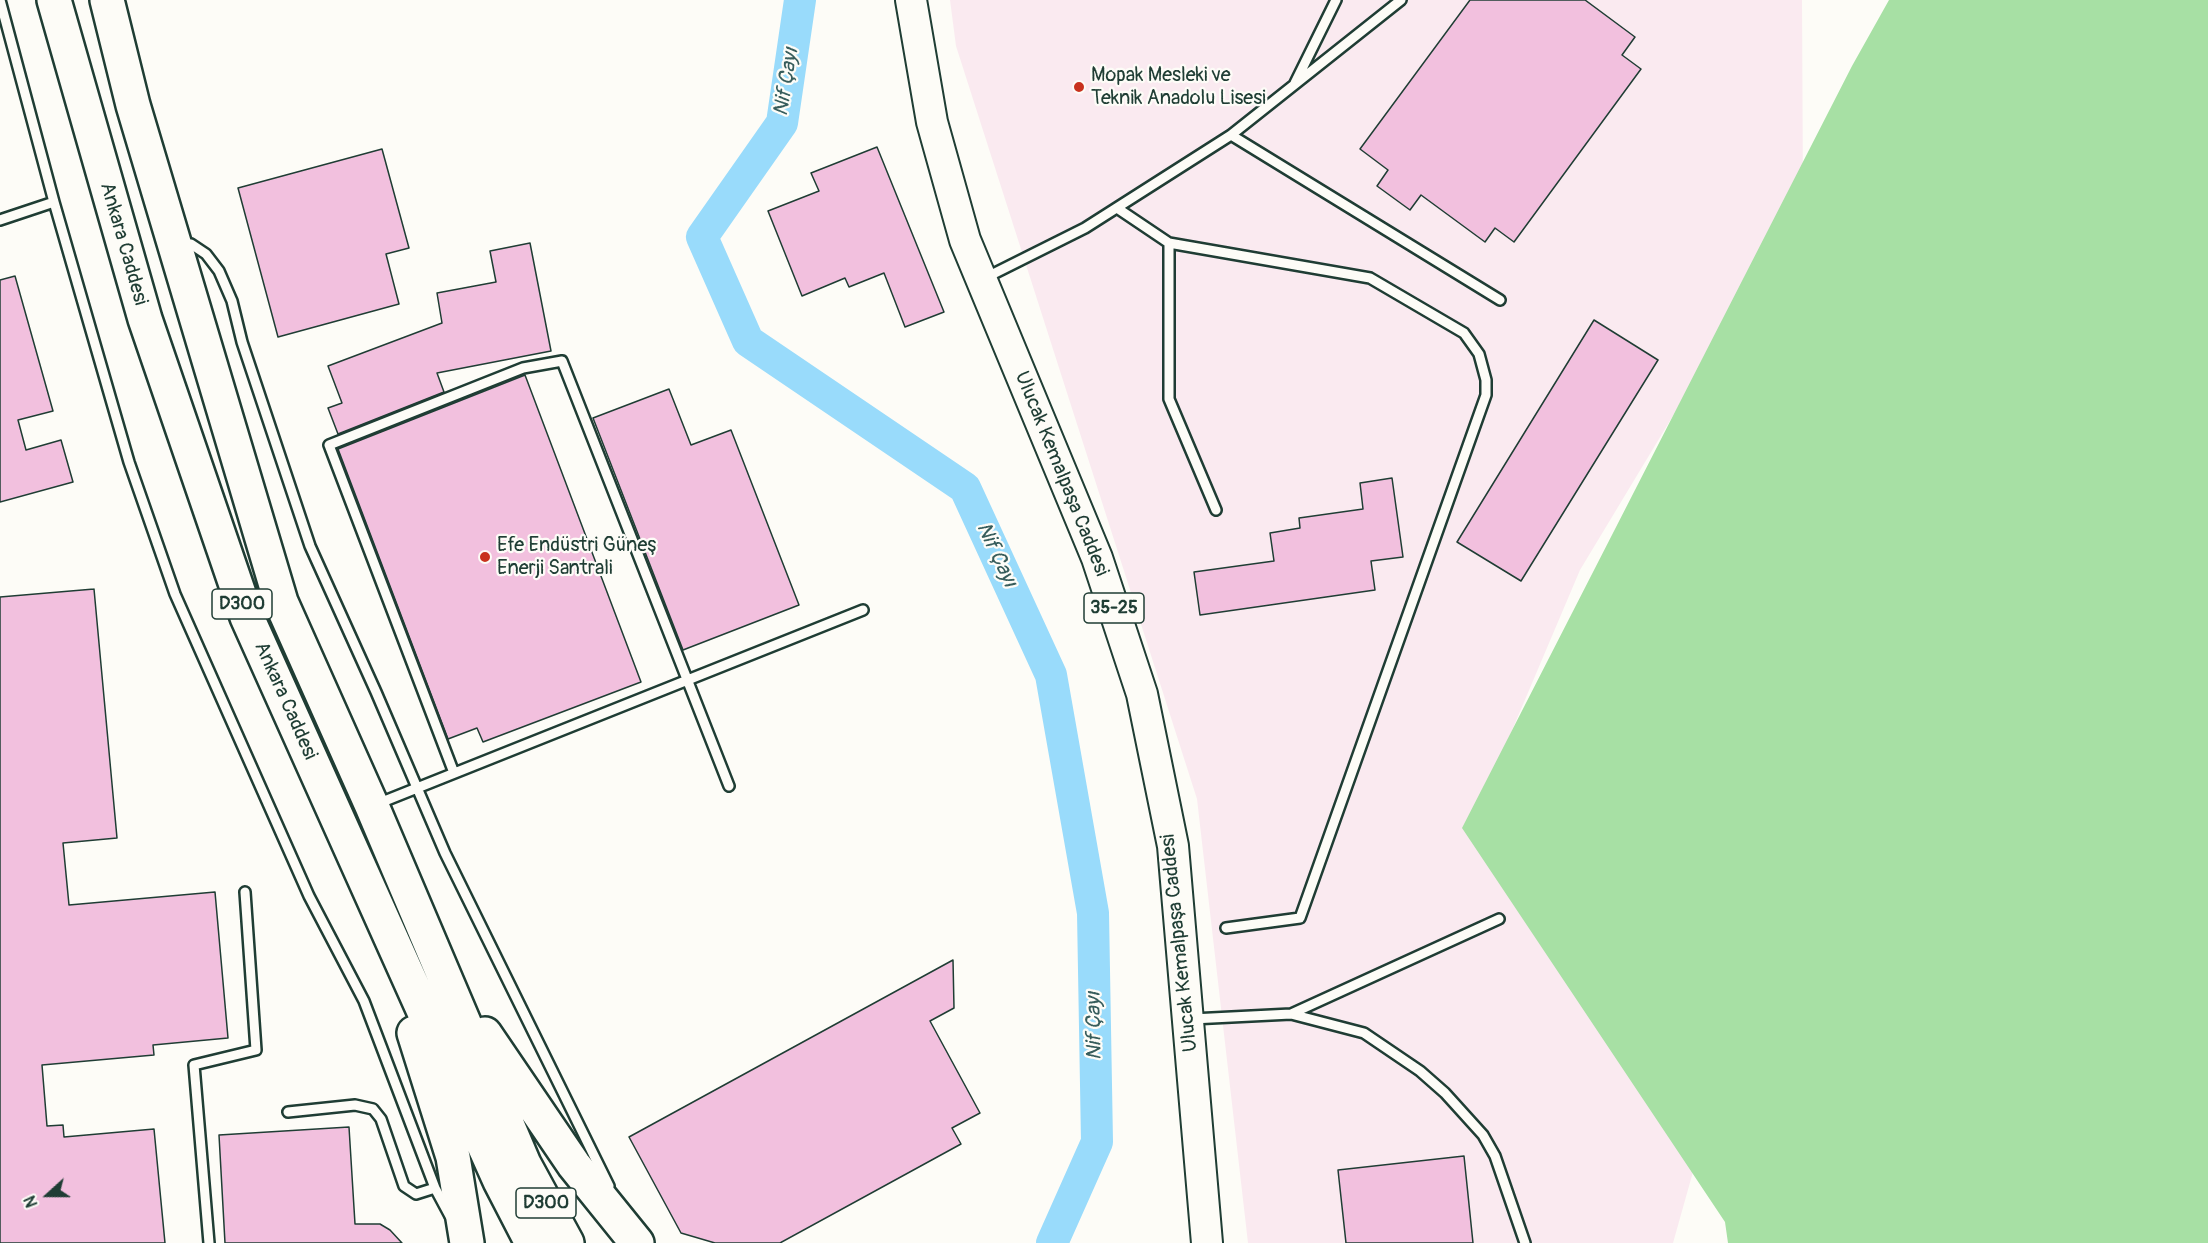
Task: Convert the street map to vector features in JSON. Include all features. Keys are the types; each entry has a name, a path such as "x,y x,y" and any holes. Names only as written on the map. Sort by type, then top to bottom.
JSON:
{"highway":[{"name":"Ankara Caddesi","path":"54,0 145,319 247,617 500,1182 532,1243"},
{"name":"Ankara Caddesi","path":"107,0 133,105 281,602 372,806 524,1164 567,1243"},
{"path":"366,879 453,1157 466,1243"},
{"path":"411,899 493,1047 574,1165 634,1239"}],"main road":[{"name":"Ulucak Kemalpaşa Caddesi","path":"911,0 932,122 965,240 1097,558 1142,694 1173,846 1207,1243"}],"lane":[{"path":"0,0 54,202 129,462 174,594 309,896 364,1001 435,1188 466,1243"},
{"path":"1294,86 1336,0"},
{"path":"981,280 1085,228 1231,135 1401,0"},
{"path":"1231,135 1500,300"},
{"path":"0,220 54,202"},
{"path":"1117,208 1169,243 1370,278 1464,333 1479,354 1486,380 1486,395 1300,918 1226,928"},
{"path":"1169,243 1169,399 1216,510"},
{"path":"175,245 191,244 206,254 219,271 232,301 242,342 310,546 445,853 612,1193"},
{"path":"454,773 329,445 524,368 562,362 729,786"},
{"path":"372,806 863,610"},
{"path":"209,1243 194,1065 256,1050 245,892"},
{"path":"1291,1014 1499,919"},
{"path":"1188,1020 1291,1014 1364,1033 1420,1071 1445,1093 1483,1135 1495,1156 1525,1243"},
{"path":"288,1112 354,1104 372,1109 381,1119 404,1186 416,1194 435,1188"},
{"path":"617,1203 634,1239"}],"shaded area":[{"path":"950,0 1802,0 1803,200 1580,570 1471,827 1698,1154 1673,1243 1248,1243 1197,799 956,46"}],"green space":[{"path":"1889,0 2208,0 2208,1243 1728,1243 1725,1222 1462,828 1852,66"}],"building":[{"path":"1470,0 1585,0 1635,37 1622,55 1641,69 1514,242 1495,228 1485,242 1421,195 1410,210 1377,186 1388,170 1360,149"},
{"path":"877,147 944,312 905,327 884,273 849,287 845,278 802,296 768,211 819,191 811,173"},
{"path":"382,149 409,248 386,254 399,304 278,337 238,188"},
{"path":"530,243 551,351 437,373 444,392 338,434 328,408 342,403 328,366 442,323 437,293 496,282 490,251"},
{"path":"15,276 53,411 18,420 26,450 61,440 73,482 0,502 0,280"},
{"path":"1594,320 1658,360 1521,581 1457,542"},
{"name":"Efe Endüstri Güneş Enerji Santrali","path":"525,375 641,682 483,742 477,728 448,739 338,449"},
{"path":"669,389 691,445 731,430 799,605 683,650 593,418"},
{"path":"1392,478 1403,557 1371,561 1375,590 1200,615 1194,572 1274,561 1270,533 1300,528 1299,518 1363,509 1360,483"},
{"path":"94,589 117,838 63,843 69,905 215,892 228,1038 153,1045 154,1055 42,1065 47,1126 63,1125 64,1137 154,1129 165,1243 0,1243 0,597"},
{"path":"953,960 954,1008 930,1021 980,1113 952,1128 961,1144 780,1243 715,1243 681,1233 629,1137"},
{"path":"349,1127 355,1224 380,1224 390,1230 402,1243 225,1243 219,1135"},
{"path":"1464,1156 1473,1243 1346,1243 1338,1170"}],"waterway":[{"name":"Nif Çayı","path":"800,0 782,123 702,237 748,341 965,488 1051,675 1093,913 1097,1142 1052,1243"}],"place":[{"name":"Mopak Mesleki ve Teknik Anadolu Lisesi","path":"1079,87"},
{"name":"Efe Endüstri Güneş Enerji Santrali","path":"485,557"}]}
